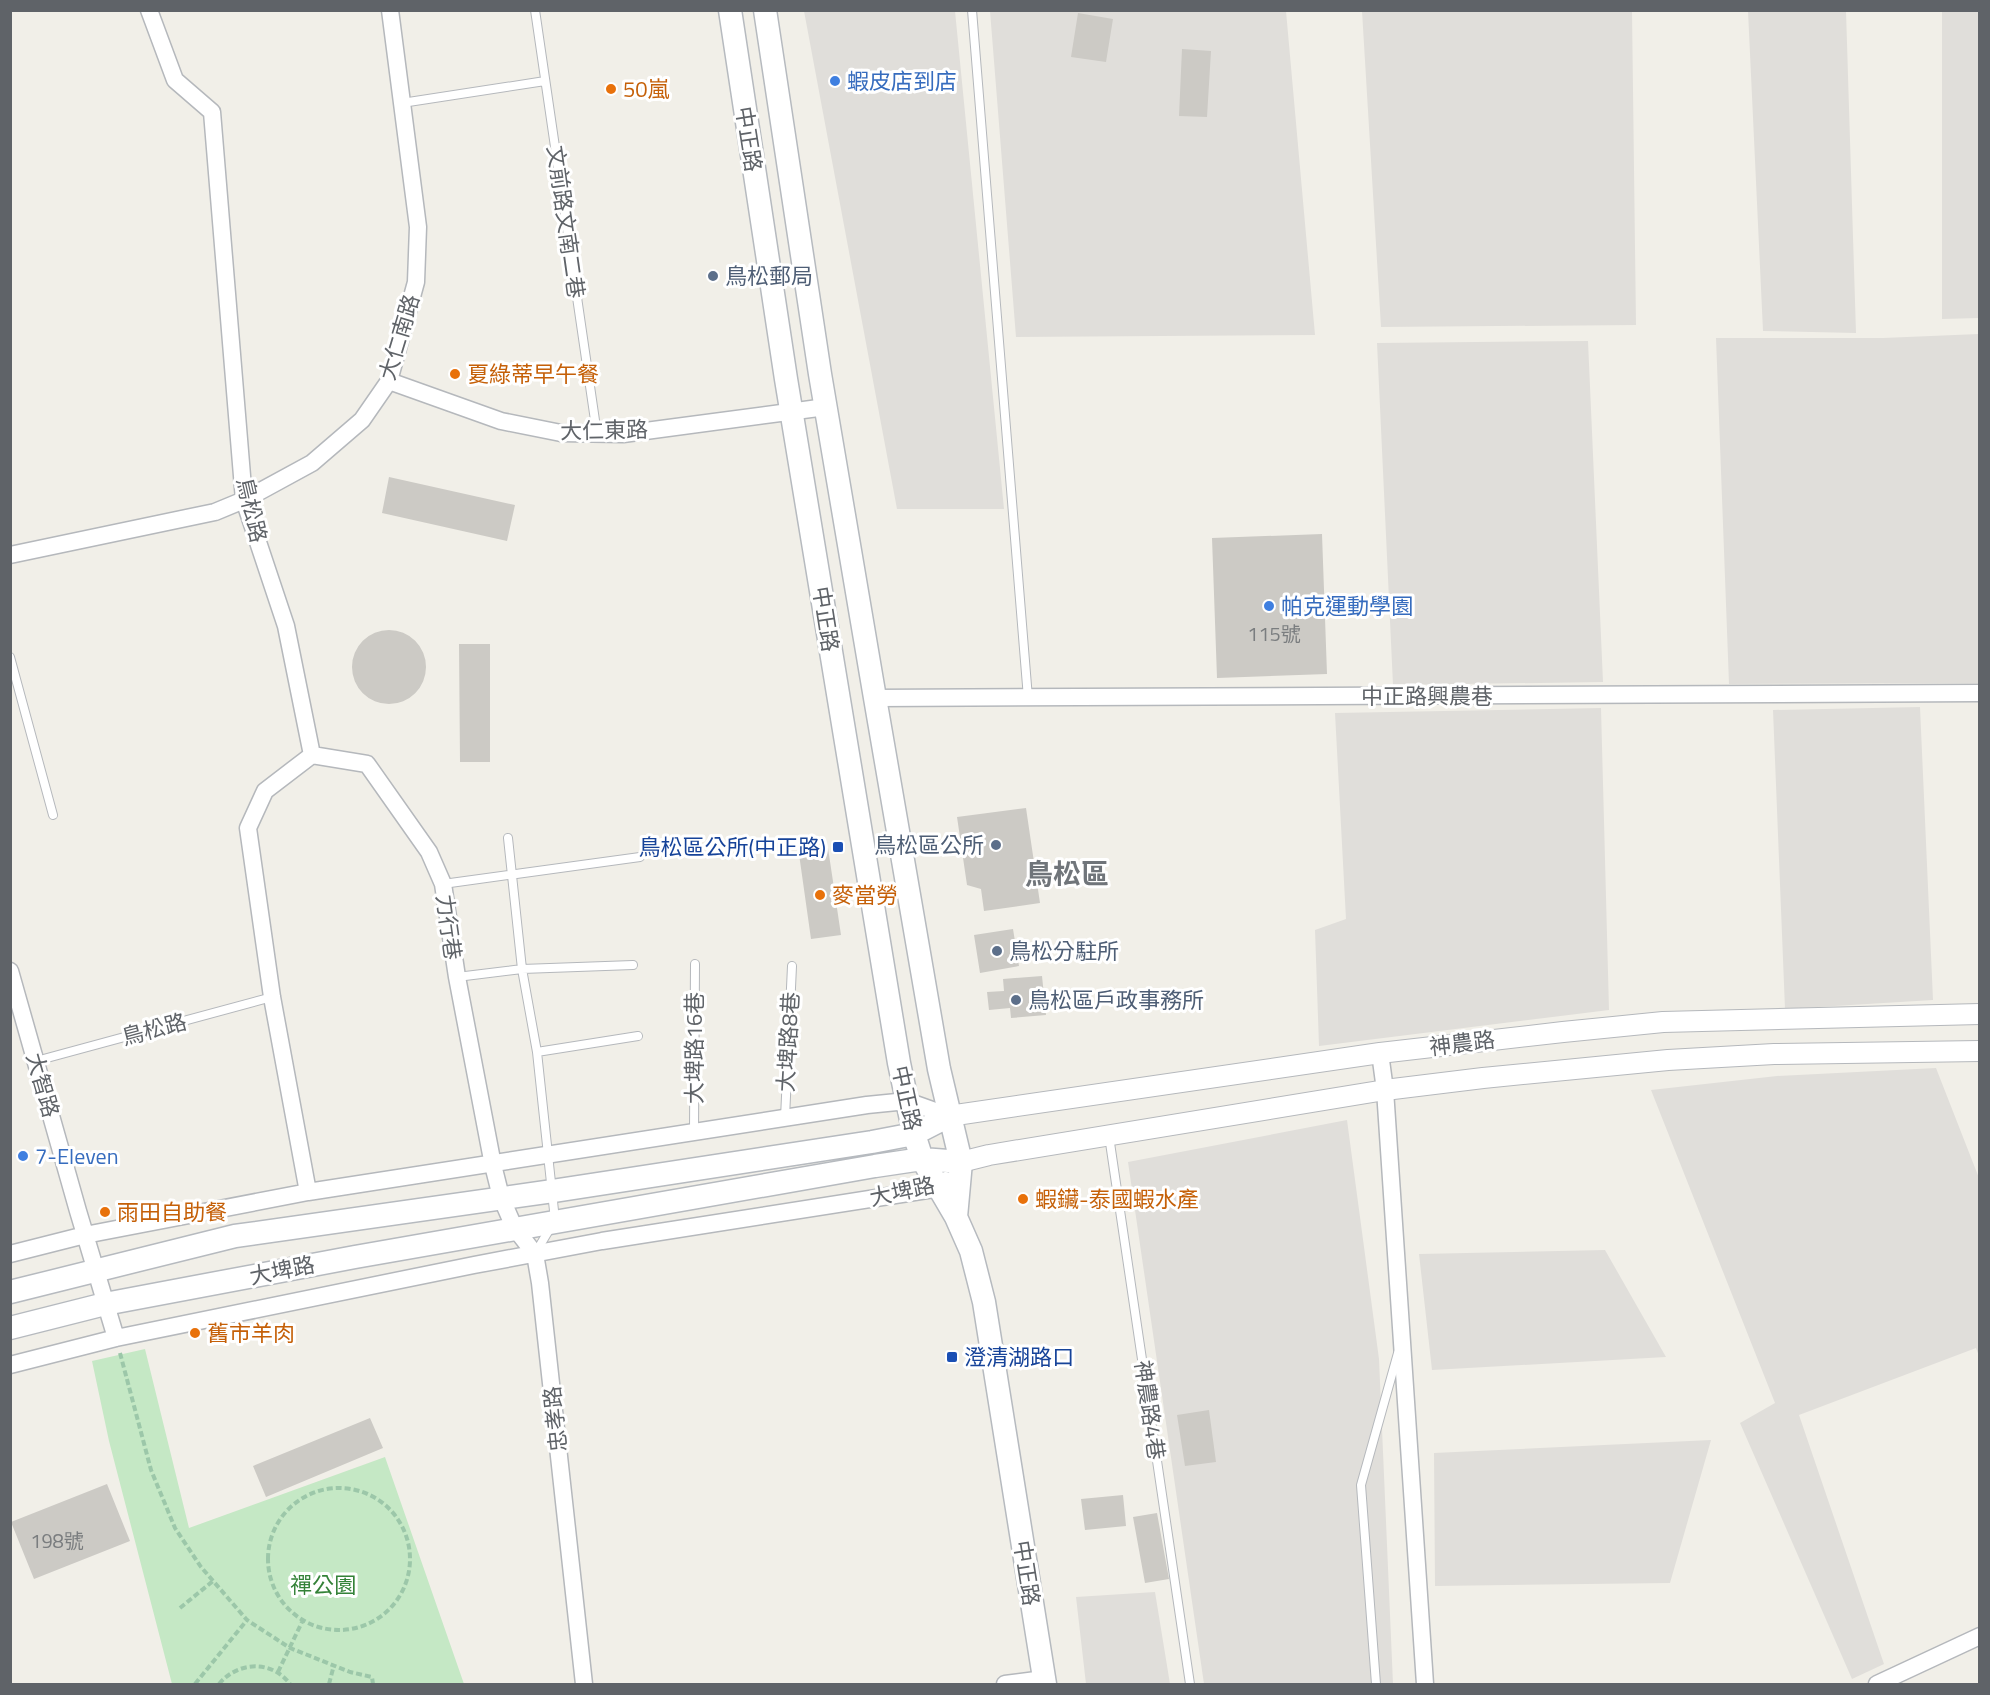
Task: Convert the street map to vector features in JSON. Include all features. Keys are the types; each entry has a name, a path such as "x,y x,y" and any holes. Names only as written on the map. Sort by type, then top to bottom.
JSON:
{"main road":[{"name":"中正路","path":"730,10 792,411 899,1063 914,1134 922,1159 956,1217 971,1251 984,1302 1044,1682"},
{"name":"中正路","path":"765,10 826,407 875,698 949,1116 961,1162 956,1217"},
{"name":"大埤路","path":"10,1292 235,1236 553,1191 914,1134 949,1116"},
{"name":"大埤路","path":"10,1328 105,1304 514,1227 922,1159 961,1162"}],"street":[{"name":"鳥松路","path":"149,10 175,80 212,112 244,500 286,626 312,755"},
{"name":"大仁南路","path":"10,555 215,512 244,500 312,463 362,420 389,381 416,282 418,227 390,10"},
{"name":"大仁東路","path":"389,381 501,421 561,433 623,434 826,407"},
{"name":"中正路興農巷","path":"875,698 1980,693"},
{"path":"308,1192 272,997 248,828 265,790 312,755"},
{"name":"力行巷","path":"312,755 367,764 429,852 443,884 457,977 493,1164"},
{"name":"大智路","path":"10,971 116,1338"},
{"name":"神農路","path":"949,1116 1380,1053 1663,1022 1980,1014"},
{"name":"神農路","path":"961,1162 989,1155 1386,1090 1483,1078 1668,1060 1774,1054 1980,1051"},
{"path":"1380,1053 1386,1090 1425,1684"},
{"path":"10,1254 85,1235 308,1192 867,1105 907,1101 949,1116"},
{"name":"大埤路","path":"10,1365 116,1338 535,1254 614,1239 940,1188 961,1162"},
{"name":"忠孝路","path":"493,1164 501,1197 514,1227 535,1254 584,1684"},
{"path":"1877,1684 1980,1636"},
{"path":"1005,1684 1044,1682"}],"lane":[{"name":"文前路文南二巷","path":"535,10 597,434"},
{"path":"972,10 1028,698"},
{"path":"402,103 545,81"},
{"path":"10,657 53,815"},
{"path":"508,838 522,969 537,1052 555,1220 535,1254"},
{"path":"443,884 640,857"},
{"name":"大埤路16巷","path":"694,1133 695,964"},
{"path":"457,977 522,969 633,965"},
{"name":"大埤路8巷","path":"784,1118 792,966"},
{"name":"鳥松路","path":"36,1061 272,997"},
{"path":"537,1052 638,1036"},
{"name":"神農路4巷","path":"1109,1136 1190,1684"},
{"path":"1376,1684 1361,1485 1402,1338"}],"path":[{"path":"116,1338 151,1470 175,1528 201,1567 247,1620 290,1648 372,1677 373,1684"},
{"path":"332,1488 355,1489 378,1499 396,1516 408,1538 411,1562 406,1586 393,1607 374,1622 350,1630 326,1630 302,1622 285,1607 273,1588 267,1566 268,1544 277,1523 291,1506 310,1493 332,1488"},
{"path":"180,1608 213,1581"},
{"path":"195,1684 247,1620"},
{"path":"278,1672 302,1622"},
{"path":"329,1684 334,1665"},
{"path":"219,1684 236,1670 250,1666 264,1666 278,1672 290,1684"}],"shaded area":[{"path":"804,11 955,11 1004,509 897,509"},
{"path":"990,11 1286,11 1315,335 1016,337"},
{"path":"1362,11 1632,11 1636,325 1381,327"},
{"path":"1748,11 1846,11 1856,333 1763,331"},
{"path":"1942,11 1979,11 1979,318 1942,319"},
{"path":"1979,334 1979,683 1729,684 1716,338 1883,338"},
{"path":"1588,341 1603,682 1393,685 1377,343"},
{"path":"1920,707 1933,1000 1785,1009 1773,710"},
{"path":"1601,708 1609,1010 1319,1046 1315,930 1346,919 1335,713"},
{"path":"1936,1068 1979,1178 1979,1356 1976,1348 1799,1415 1884,1664 1852,1679 1740,1423 1775,1403 1651,1090 1777,1076"},
{"path":"1347,1120 1379,1359 1393,1684 1204,1684 1128,1162"},
{"path":"1605,1250 1666,1357 1432,1370 1419,1254"},
{"path":"1711,1440 1670,1583 1435,1586 1434,1453"},
{"path":"1155,1592 1170,1684 1086,1684 1076,1597"}],"green space":[{"name":"禪公園","path":"145,1349 189,1528 385,1457 464,1684 172,1684 109,1441 92,1361"}],"building":[{"path":"1078,13 1113,19 1106,62 1071,57"},
{"path":"1182,49 1211,51 1207,117 1179,116"},
{"path":"389,477 515,505 507,541 382,513"},
{"name":"帕克運動學園","path":"1322,534 1327,674 1217,678 1212,538"},
{"path":"389,630 410,636 420,646 426,667 420,688 410,698 389,704 368,698 358,688 352,667 358,646 368,636"},
{"path":"459,644 490,644 490,762 460,762"},
{"name":"鳥松區公所","path":"1026,808 1040,903 984,911 981,889 967,885 957,817"},
{"name":"麥當勞","path":"828,848 841,935 811,939 799,854"},
{"name":"鳥松分駐所","path":"1013,929 1019,966 980,973 974,935"},
{"name":"鳥松區戶政事務所","path":"1042,976 1046,1015 1011,1018 1010,1008 989,1010 987,992 1004,991 1003,979"},
{"path":"1209,1410 1216,1462 1185,1466 1177,1415"},
{"path":"370,1418 383,1448 266,1497 253,1466"},
{"path":"107,1484 130,1541 34,1579 11,1522"},
{"path":"1123,1495 1126,1526 1085,1530 1081,1499"},
{"path":"1157,1513 1169,1579 1145,1583 1133,1517"}],"place":[{"name":"蝦皮店到店","path":"835,81"},
{"name":"50嵐","path":"611,89"},
{"name":"鳥松郵局","path":"713,276"},
{"name":"夏綠蒂早午餐","path":"455,374"},
{"name":"帕克運動學園","path":"1269,606"},
{"name":"鳥松區公所","path":"996,845"},
{"name":"鳥松區公所(中正路)","path":"838,847"},
{"name":"麥當勞","path":"820,895"},
{"name":"鳥松分駐所","path":"997,951"},
{"name":"鳥松區戶政事務所","path":"1016,1000"},
{"name":"7-Eleven","path":"23,1156"},
{"name":"蝦鑶-泰國蝦水產","path":"1023,1199"},
{"name":"雨田自助餐","path":"105,1212"},
{"name":"舊市羊肉","path":"195,1333"},
{"name":"澄清湖路口","path":"952,1357"}],"district":[{"name":"鳥松區","path":"1067,874"}]}
